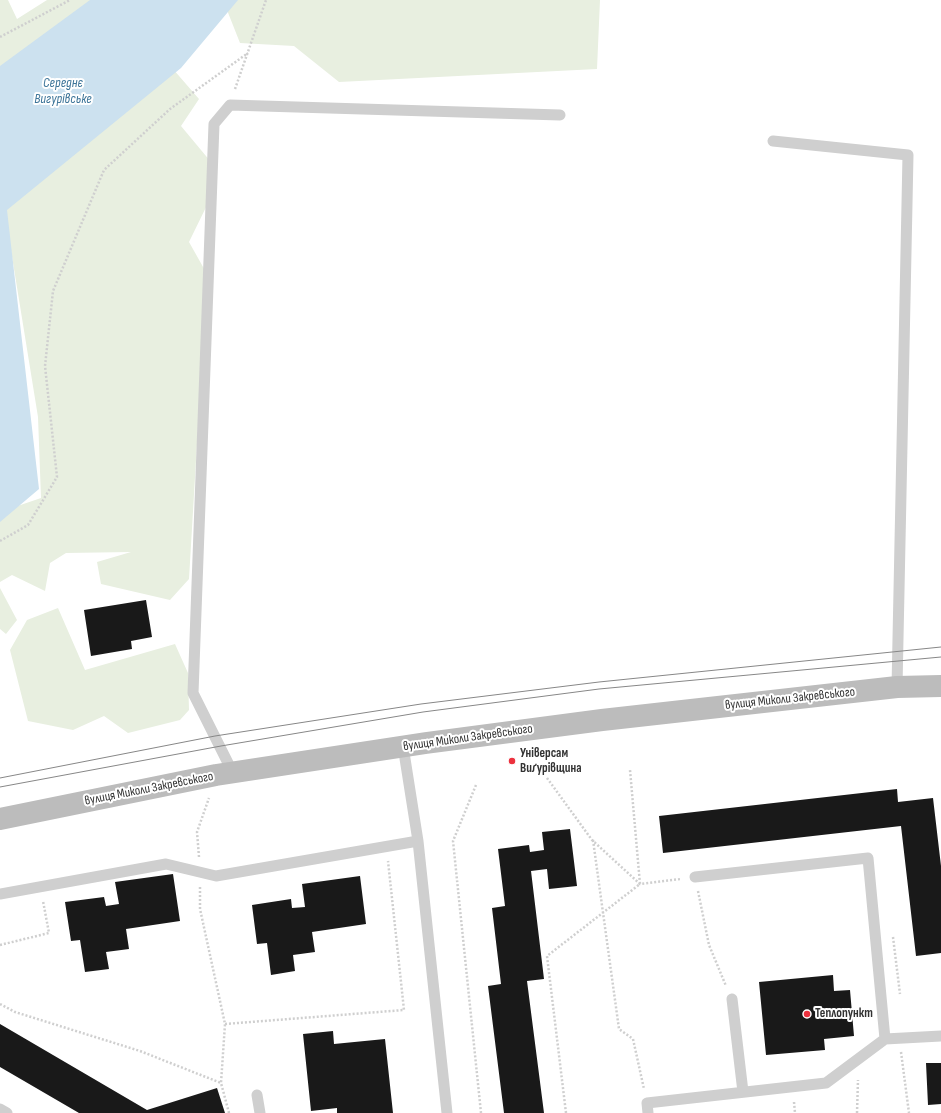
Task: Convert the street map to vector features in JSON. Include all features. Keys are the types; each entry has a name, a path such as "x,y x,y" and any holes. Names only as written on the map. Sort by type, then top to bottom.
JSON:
{"street":[{"name":"вулиця Миколи Закревського","path":"0,819 225,774 403,746 602,720 897,687 941,686"}],"lane":[{"path":"225,774 193,693 214,124 230,105 560,114"},
{"path":"773,141 908,155 897,687"},
{"path":"403,746 418,841 447,1113"},
{"path":"0,894 166,864 216,876 418,841"},
{"path":"695,877 868,858 885,1039"},
{"path":"732,999 743,1092"},
{"path":"647,1108 743,1092 826,1083 885,1039 941,1036"},
{"path":"257,1095 260,1113"},
{"path":"0,1109 7,1113"}],"path":[{"path":"0,37 70,0"},
{"path":"230,105 266,0"},
{"path":"0,541 28,525 57,477 45,366 53,291 104,170 170,109 248,52"},
{"path":"630,770 640,884"},
{"path":"225,774 197,832 200,872 200,909 225,1024 221,1083 229,1113"},
{"path":"547,778 592,840 640,884"},
{"path":"476,785 453,841 481,1113"},
{"path":"592,840 604,913 619,1029 633,1039 647,1108"},
{"path":"225,1024 404,1010 387,846"},
{"path":"566,1113 547,956 640,884 695,877 709,945 732,999"},
{"path":"0,945 49,933 40,887"},
{"path":"892,932 900,994"},
{"path":"0,1004 15,1012 140,1051 221,1083"},
{"path":"901,1039 901,1054 909,1113"},
{"path":"857,1113 858,1059"}],"green space":[{"path":"0,0 8,0 17,19 47,0 144,0 0,96"},
{"path":"229,0 600,0 597,69 339,82 294,46 240,43 225,5"},
{"path":"173,69 199,99 181,126 211,162 211,197 189,242 207,274 189,579 170,600 101,584 97,562 131,552 66,553 50,563 45,591 12,575 0,582 0,512 41,498 38,417 4,207"},
{"path":"0,588 17,620 6,634 0,629"},
{"path":"58,608 85,670 175,644 188,673 189,710 180,720 128,733 104,716 73,730 28,721 10,650 27,620"}],"water":[{"name":"Середнє Вигурівське","path":"90,0 238,0 181,68 7,210 39,489 0,522 0,66"}],"building":[{"path":"146,600 152,637 131,641 132,649 91,656 84,610"},
{"path":"897,789 898,802 933,798 941,866 941,953 916,956 901,826 663,853 659,816"},
{"path":"570,829 577,886 549,889 547,869 531,871 544,979 527,981 544,1113 504,1113 488,986 501,984 492,908 505,906 498,849 529,845 530,852 544,850 542,832"},
{"path":"173,874 180,921 126,929 129,949 106,952 109,969 85,972 80,940 71,941 65,902 104,897 106,906 119,904 115,882"},
{"path":"360,876 366,924 312,932 315,952 293,955 295,971 271,975 267,943 257,944 252,905 291,899 292,908 305,907 302,884"},
{"name":"Теплопункт","path":"833,975 834,991 850,990 854,1036 824,1039 825,1050 766,1055 759,982"},
{"path":"0,1024 147,1110 217,1088 225,1113 79,1113 0,1067"},
{"path":"333,1031 334,1044 385,1039 393,1113 337,1113 337,1108 311,1111 303,1034"},
{"path":"926,1063 941,1063 941,1104 928,1105"}],"tram line":[{"path":"0,778 215,736 421,704 599,682 941,647"},
{"path":"0,787 221,746 423,712 599,689 941,657"}],"place":[{"name":"Універсам Виґурівщина","path":"512,761"},
{"name":"Теплопункт","path":"807,1014"}]}
